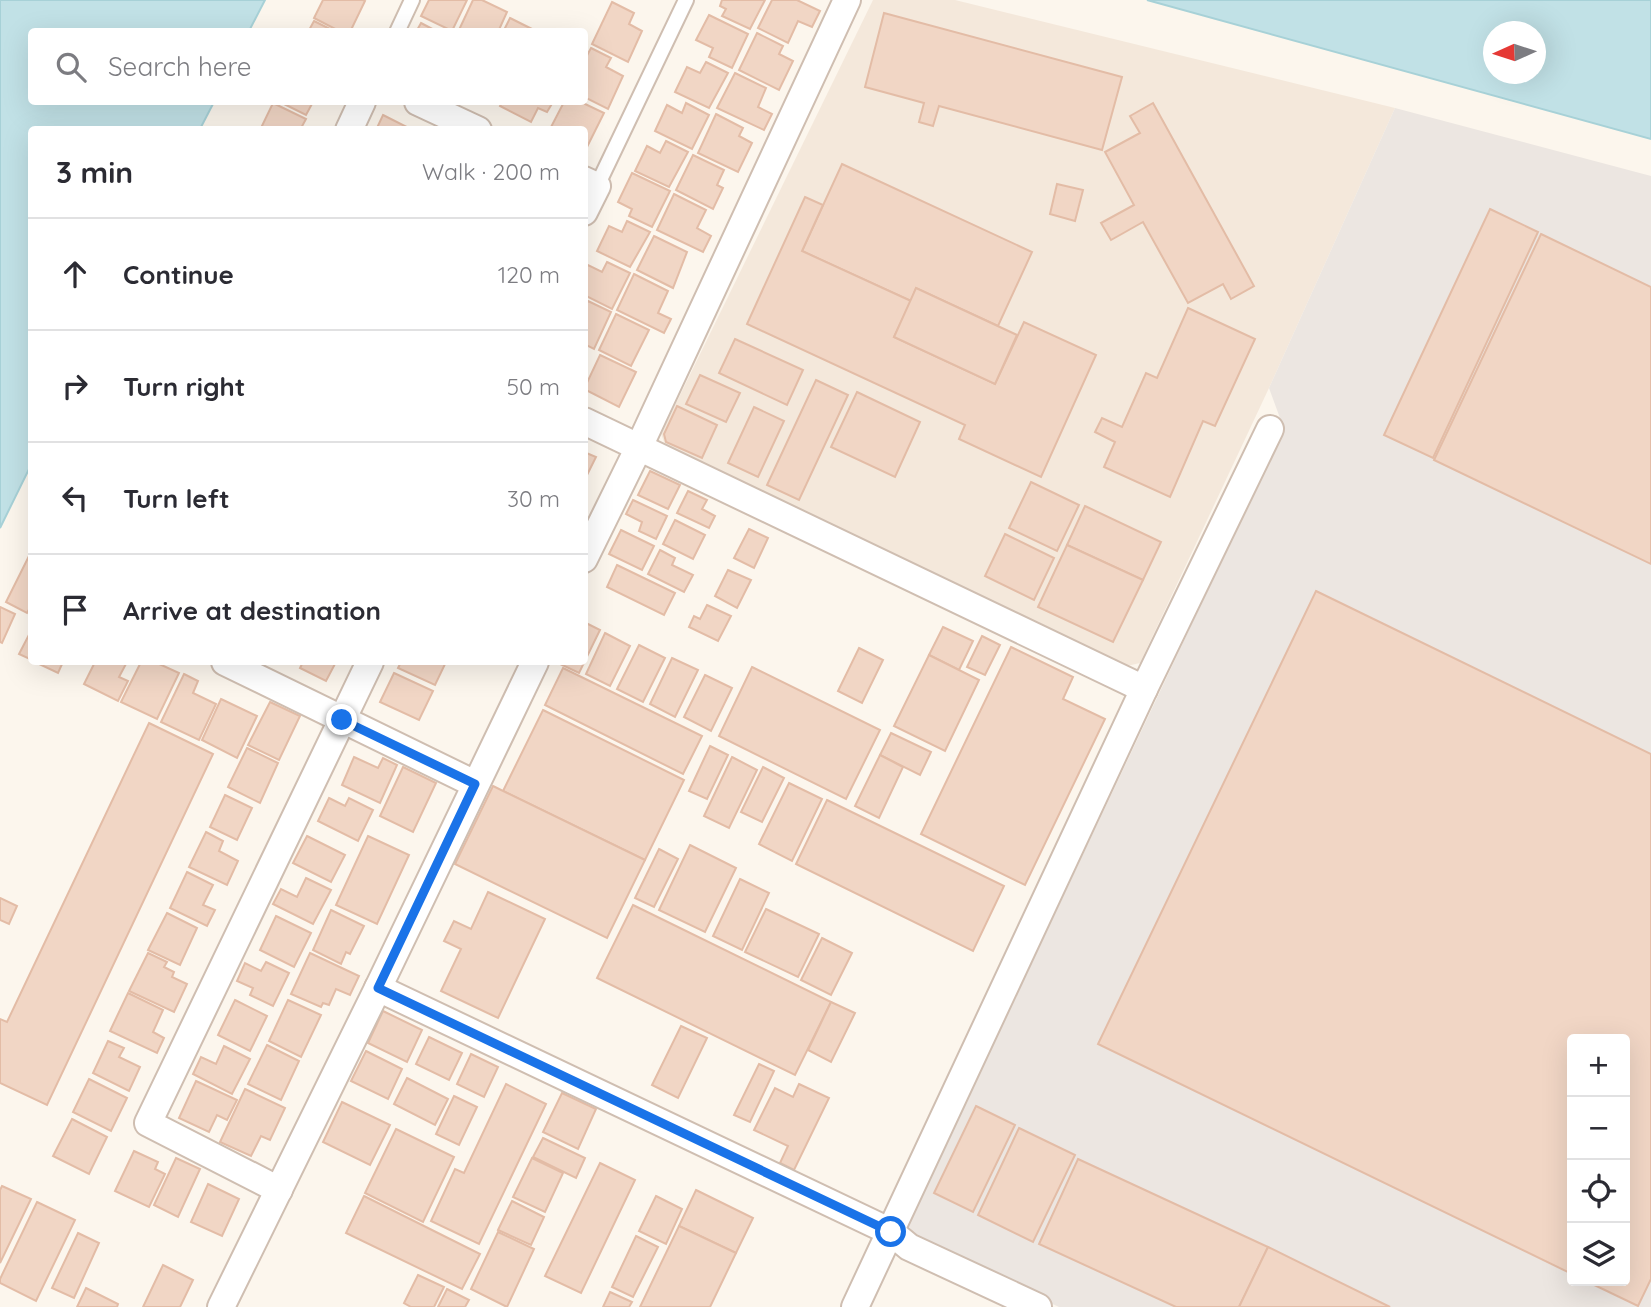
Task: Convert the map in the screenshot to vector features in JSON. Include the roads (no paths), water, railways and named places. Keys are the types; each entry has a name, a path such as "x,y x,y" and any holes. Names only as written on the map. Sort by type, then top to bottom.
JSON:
{"street":[{"path":"588,551 639,447 846,0"},
{"path":"351,126 361,105"},
{"path":"424,105 469,126"},
{"path":"588,423 1144,689"},
{"path":"855,1307 1144,689 1270,429"},
{"path":"231,665 475,784"},
{"path":"279,1189 148,1123 369,665"},
{"path":"222,1307 534,665"},
{"path":"378,988 891,1232 909,1247 1038,1307"}],"lane":[{"path":"399,28 412,0"},
{"path":"591,183 686,0"}],"water":[{"path":"0,0 265,0 251,28 28,28 28,105 212,105 202,126 28,126 28,471 0,528"},
{"path":"1147,0 1651,0 1651,139"}]}
